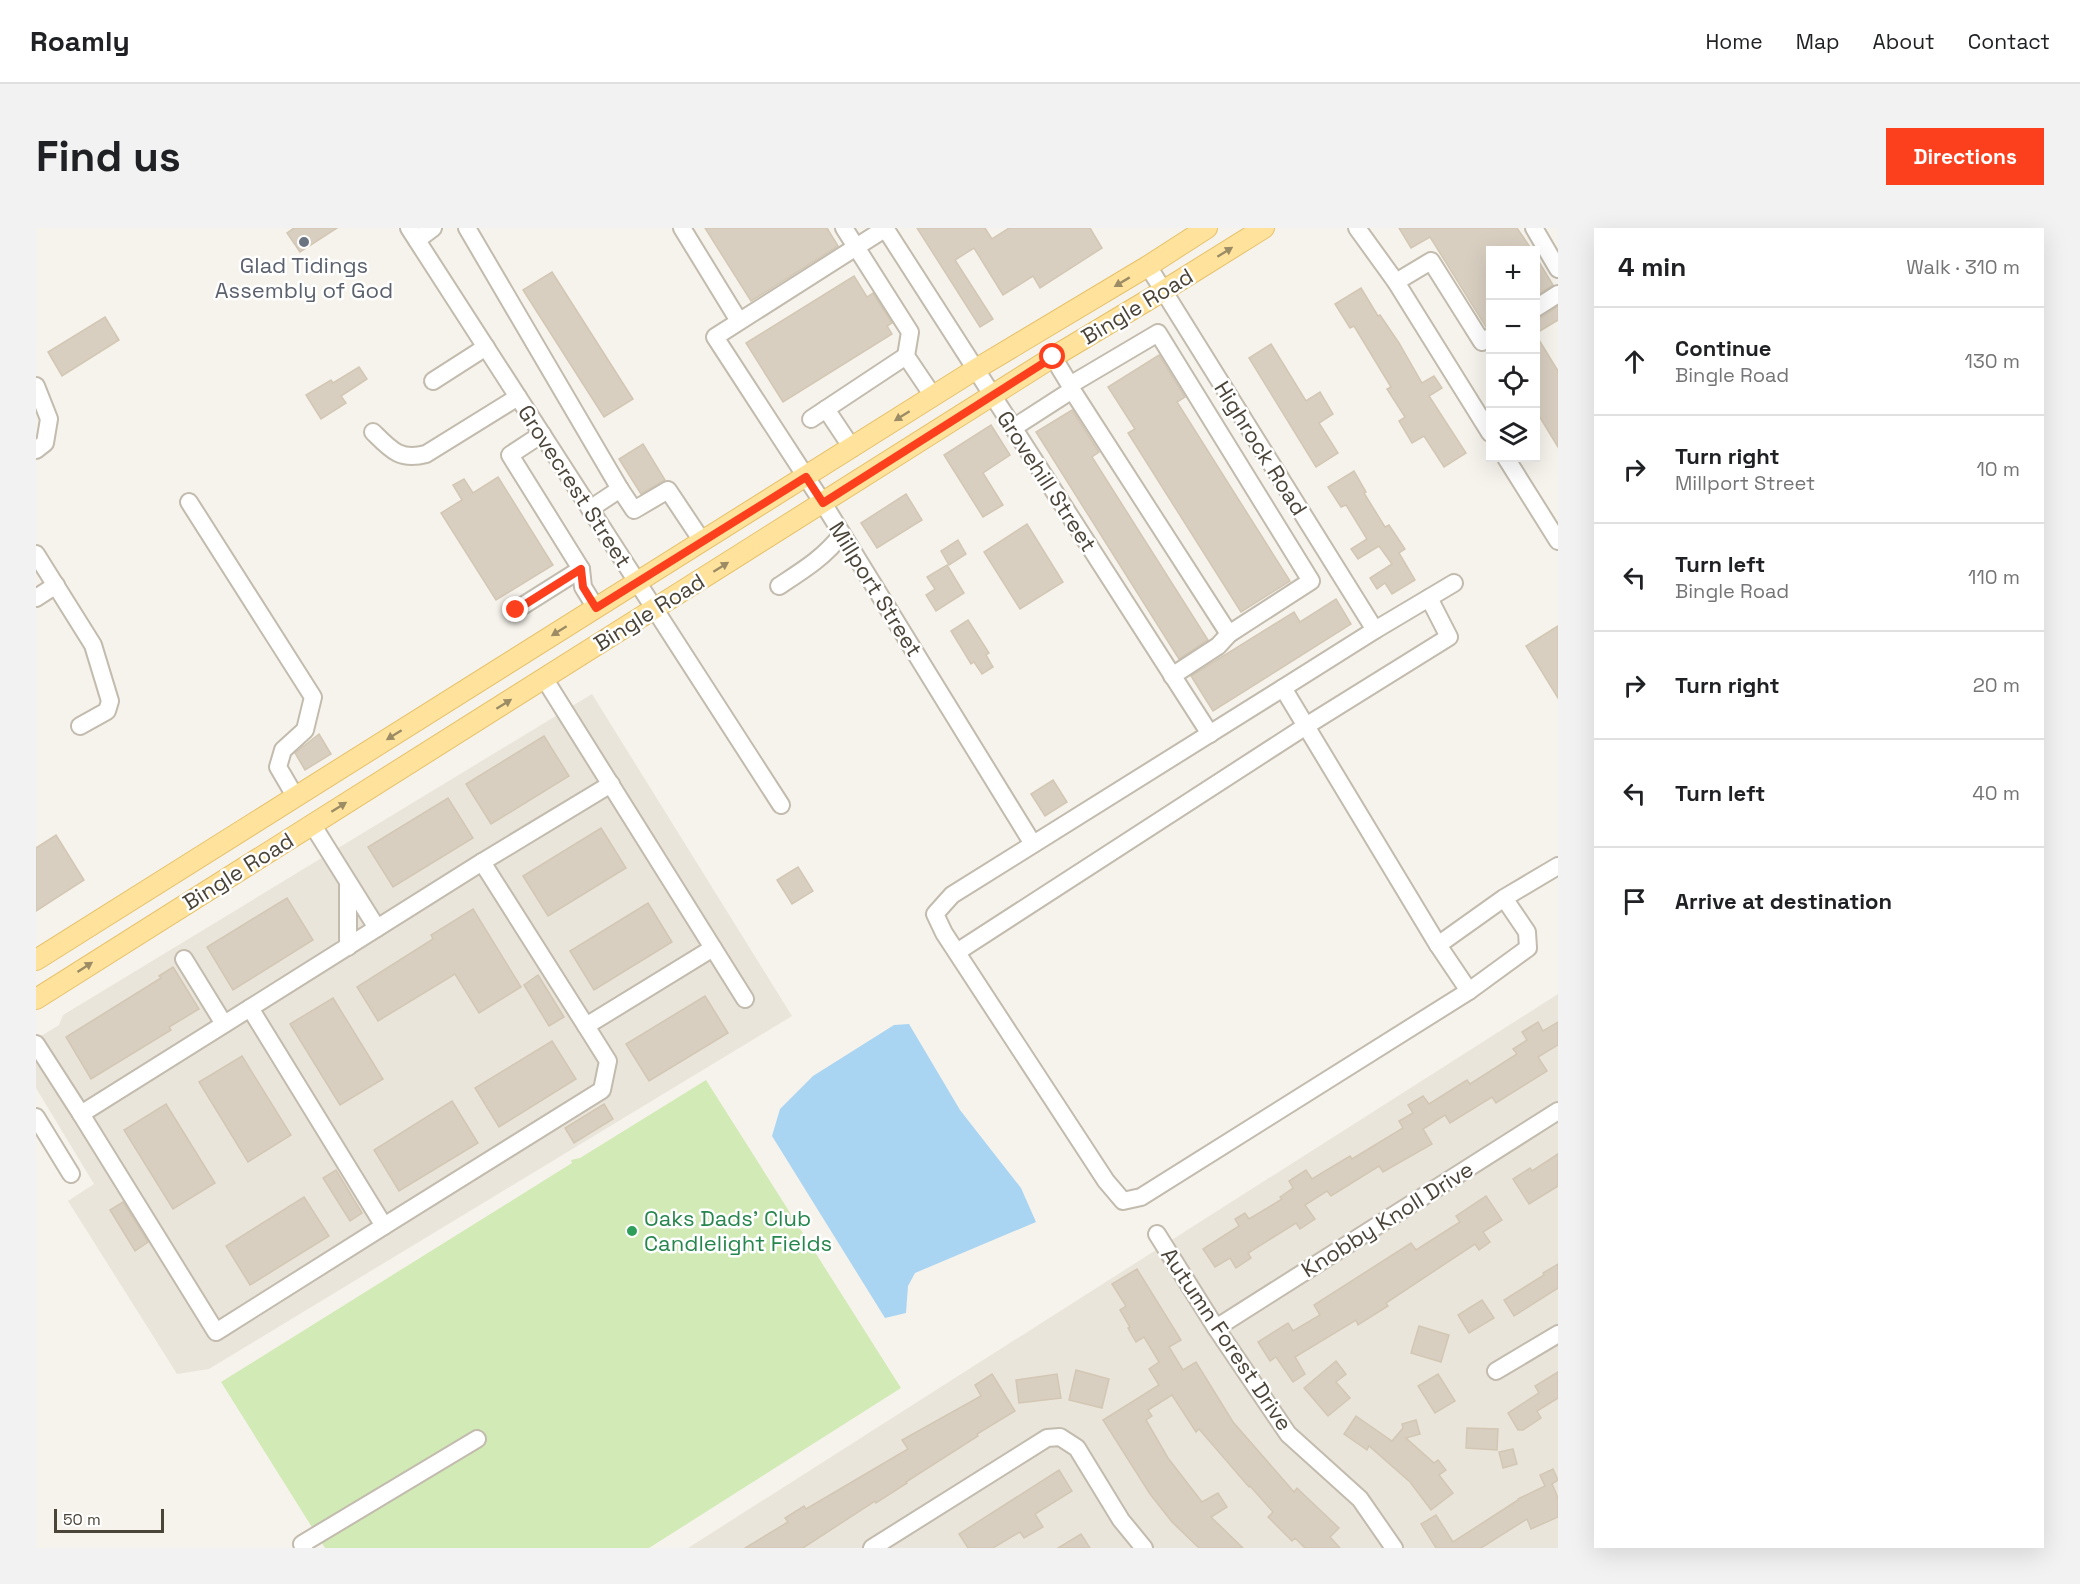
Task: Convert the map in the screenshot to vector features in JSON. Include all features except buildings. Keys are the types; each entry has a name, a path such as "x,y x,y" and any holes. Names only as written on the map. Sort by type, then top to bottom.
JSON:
{"main road":[{"name":"Bingle Road","path":"36,960 976,369 1148,267 1207,228"},
{"name":"Bingle Road","path":"36,999 992,395 1264,228"},
{"path":"295,796 312,824"}],"street":[{"path":"413,234 433,228"},
{"path":"467,228 634,510 668,490 702,541"},
{"path":"682,228 739,321 857,248 885,228"},
{"path":"844,228 910,332 906,356 933,396"},
{"name":"Grovehill Street","path":"885,228 1210,734"},
{"path":"1358,228 1396,282 1486,425"},
{"path":"1534,228 1558,269"},
{"name":"Grovecrest Street","path":"413,234 781,805"},
{"path":"1396,282 1431,261 1482,342 1486,340"},
{"name":"Highrock Road","path":"1148,267 1375,630"},
{"path":"1540,305 1558,294"},
{"name":"Millport Street","path":"739,321 715,337 823,503 1033,844"},
{"path":"1013,428 1071,387 1158,333 1311,581"},
{"path":"434,381 486,347"},
{"path":"811,419 906,356"},
{"path":"1053,357 1229,634"},
{"path":"36,386 49,419 41,446"},
{"path":"374,432 390,448 402,455 415,457 426,454 518,397"},
{"path":"826,409 852,448"},
{"path":"542,434 510,455 581,569 583,587 596,608"},
{"path":"1509,462 1558,541"},
{"path":"1248,477 1271,464"},
{"path":"590,509 620,489"},
{"path":"189,502 314,697 305,730 283,750 278,767 295,796"},
{"path":"779,586 817,560 842,534"},
{"path":"36,554 93,645 110,700 107,711 80,726"},
{"path":"1172,676 1218,646 1229,634 1334,564"},
{"path":"516,610 581,569"},
{"path":"1454,583 952,895 935,914 957,952 1106,1181 1123,1201 1142,1197 1469,991 1528,948 1527,932 1504,898"},
{"path":"36,598 56,585"},
{"path":"957,952 1306,726 1449,637 1429,598"},
{"path":"544,678 745,999"},
{"path":"1283,688 1437,945 1469,991"},
{"path":"81,1114 610,784"},
{"path":"312,824 377,928"},
{"path":"36,1044 216,1332 602,1090 608,1061 482,862"},
{"path":"1437,945 1504,898 1558,866"},
{"path":"348,882 348,947"},
{"path":"586,1026 713,948"},
{"path":"184,959 224,1024"},
{"path":"250,1008 384,1226"},
{"name":"Knobby Knoll Drive","path":"1216,1328 1558,1111"},
{"path":"36,1118 71,1174"},
{"name":"Autumn Forest Drive","path":"1157,1234 1216,1328 1288,1434 1360,1499 1394,1548"},
{"path":"1496,1371 1558,1334"},
{"path":"872,1548 1047,1438 1060,1437 1077,1448 1121,1520 1144,1548"},
{"path":"304,1548 302,1544 477,1439"}],"shaded area":[{"path":"592,694 792,1016 209,1369 177,1374 68,1201 94,1184 36,1088 36,1039 59,1025 63,1015"},
{"path":"1558,994 1558,1548 688,1548"}],"green space":[{"name":"Oaks Dads' Club Candlelight Fields","path":"706,1080 901,1388 649,1548 325,1548 221,1382 572,1163 571,1160 580,1158"}],"water":[{"path":"909,1024 960,1110 1021,1188 1036,1222 915,1273 908,1286 906,1313 885,1318 772,1136 780,1109 813,1076 894,1025"}],"place":[{"name":"Glad Tidings Assembly of God","path":"304,242"},
{"name":"Oaks Dads' Club Candlelight Fields","path":"632,1231"}],"route":[{"path":"516,610 581,569 583,587 596,608 806,477 823,503 1053,357"}]}
